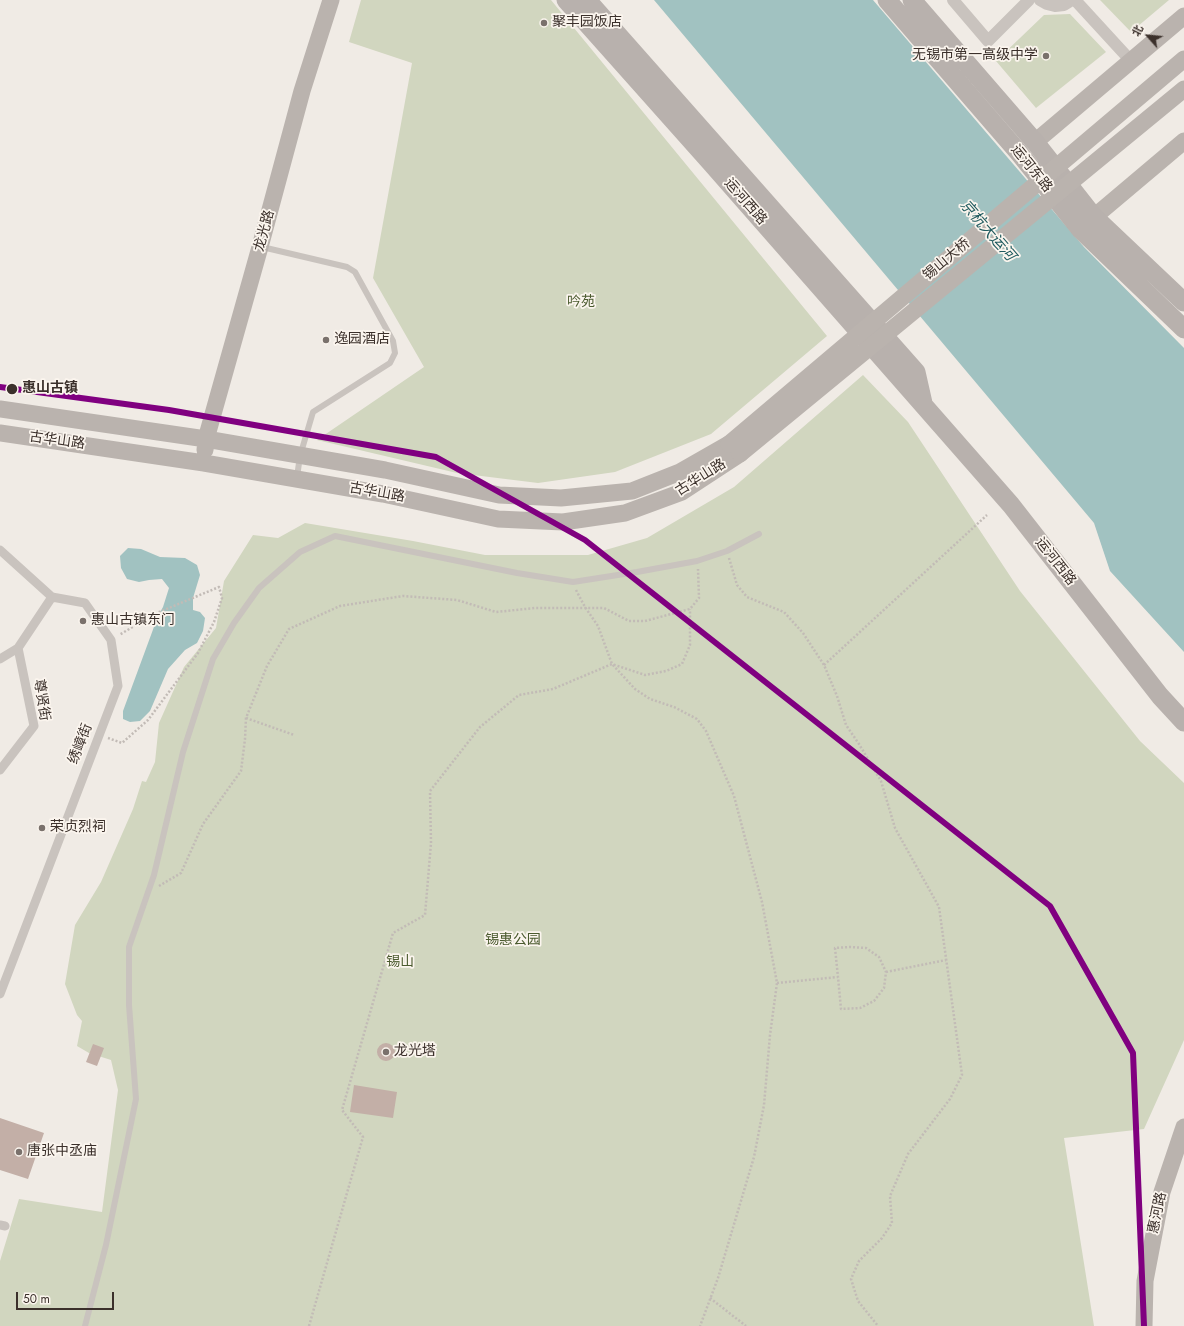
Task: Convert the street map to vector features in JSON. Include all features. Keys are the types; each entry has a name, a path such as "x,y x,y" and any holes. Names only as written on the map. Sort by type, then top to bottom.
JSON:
{"main road":[{"name":"龙光路","path":"204,463 206,440 302,91 331,0"},
{"name":"运河西路","path":"566,0 1011,505 1160,696 1184,722"},
{"name":"运河西路","path":"587,0 916,372 923,404"},
{"name":"运河东路","path":"887,0 1020,154 1080,230 1184,328"},
{"name":"运河东路","path":"912,0 1035,142 1094,217 1184,302"},
{"path":"1035,142 1184,16"},
{"name":"锡山大桥","path":"734,449 1184,59"},
{"name":"锡山大桥","path":"734,449 1184,89"},
{"path":"1094,217 1184,141"},
{"name":"古华山路","path":"0,409 206,440 385,470 499,495 561,498 632,491 734,449"},
{"name":"古华山路","path":"0,433 204,463 383,494 498,519 563,522 625,513 682,492 734,449"},
{"name":"惠河路","path":"1144,1326 1145,1280 1162,1192 1183,1131"}],"street":[{"path":"953,0 988,41 1029,0"},
{"path":"1040,0 1055,6 1064,5 1073,0 1131,61"},
{"path":"0,550 52,597 18,648 0,659"},
{"name":"绣嶂街","path":"0,994 118,686 112,640 85,603 52,597"},
{"name":"尊贤街","path":"0,770 34,726 18,648"}],"lane":[{"path":"260,247 347,267 355,272 393,341 395,353 390,363 313,412 300,456 297,480"},
{"path":"84,1326 106,1245 136,1099 129,1005 129,947 155,868 183,752 213,659 234,623 259,588 300,552 335,536 517,573 573,582 697,561 726,551 759,534"}],"path":[{"path":"824,665 987,515"},
{"path":"726,551 737,585 747,597 784,612 803,633 824,665 837,696 846,725 881,781 895,828 939,907 962,1075 950,1099 908,1154 890,1196 892,1223 882,1238 859,1261 851,1279 858,1301 878,1326"},
{"path":"147,894 182,873 203,824 241,771 246,718 267,666 289,630 340,606 403,596 457,600 496,612 535,608 604,608 628,620 645,621 690,609 699,598 697,561"},
{"path":"573,582 585,608 598,626 612,664 635,690 650,699 674,707 697,720 706,731 734,796 762,902 777,983 770,1035 764,1105 754,1157 718,1278 700,1326"},
{"path":"99,734 122,743 148,720 198,653 214,622 222,598 219,587 157,613 112,640"},
{"path":"309,1326 363,1137 342,1110 393,933 425,916 431,843 430,791 480,727 520,695 553,689 612,664 645,674 666,671 682,664 690,644 690,609"},
{"path":"246,718 294,735"},
{"path":"850,946 866,948 879,957 886,972 884,988 874,1001 860,1008 841,1009 838,977 835,948 850,946"},
{"path":"886,972 946,960"},
{"path":"777,983 838,977"},
{"path":"710,1298 746,1326"}],"green space":[{"name":"吟苑","path":"361,0 551,0 827,336 711,434 615,472 538,483 457,473 317,440 424,367 373,278 412,63 349,42"},
{"path":"1100,0 1169,0 1131,32"},
{"path":"1070,14 1106,52 1036,108 996,61 1044,15"},
{"name":"锡惠公园","path":"863,375 908,422 1020,591 1140,741 1184,783 1184,1040 1144,1129 1064,1138 1094,1326 0,1326 0,1261 19,1199 102,1212 118,1090 111,1060 89,1053 77,1046 82,1021 77,1015 65,984 75,925 101,882 133,809 142,781 146,782 155,762 159,723 184,667 216,628 224,581 253,535 278,538 305,523 485,555 588,555 647,538 734,487"}],"water":[{"name":"京杭大运河","path":"654,0 873,0 1084,247 1184,348 1184,652 1110,571 1094,523"},
{"path":"128,548 141,549 160,557 185,558 197,565 200,575 193,598 193,610 200,612 205,618 203,631 197,643 185,650 168,669 150,711 140,721 130,722 123,719 123,711 169,588 162,579 139,582 127,579 121,568 120,556"}],"building":[{"name":"龙光塔","path":"386,1043 392,1046 395,1052 392,1058 386,1061 380,1058 377,1052 380,1046"},
{"path":"93,1044 104,1048 97,1066 86,1062"},
{"path":"354,1085 397,1092 393,1118 350,1112"},
{"name":"唐张中丞庙","path":"0,1118 44,1133 28,1179 0,1170"}],"transit line":[{"path":"0,387 169,410 436,457 585,540 1050,906 1133,1053 1144,1326"}],"place":[{"name":"聚丰园饭店","path":"544,23"},
{"name":"无锡市第一高级中学","path":"1046,56"},
{"name":"逸园酒店","path":"326,340"},
{"name":"惠山古镇","path":"12,389"},
{"name":"惠山古镇东门","path":"83,621"},
{"name":"荣贞烈祠","path":"42,828"},
{"name":"龙光塔","path":"386,1052"},
{"name":"唐张中丞庙","path":"19,1152"}],"park label":[{"name":"锡山","path":"400,963"}]}
